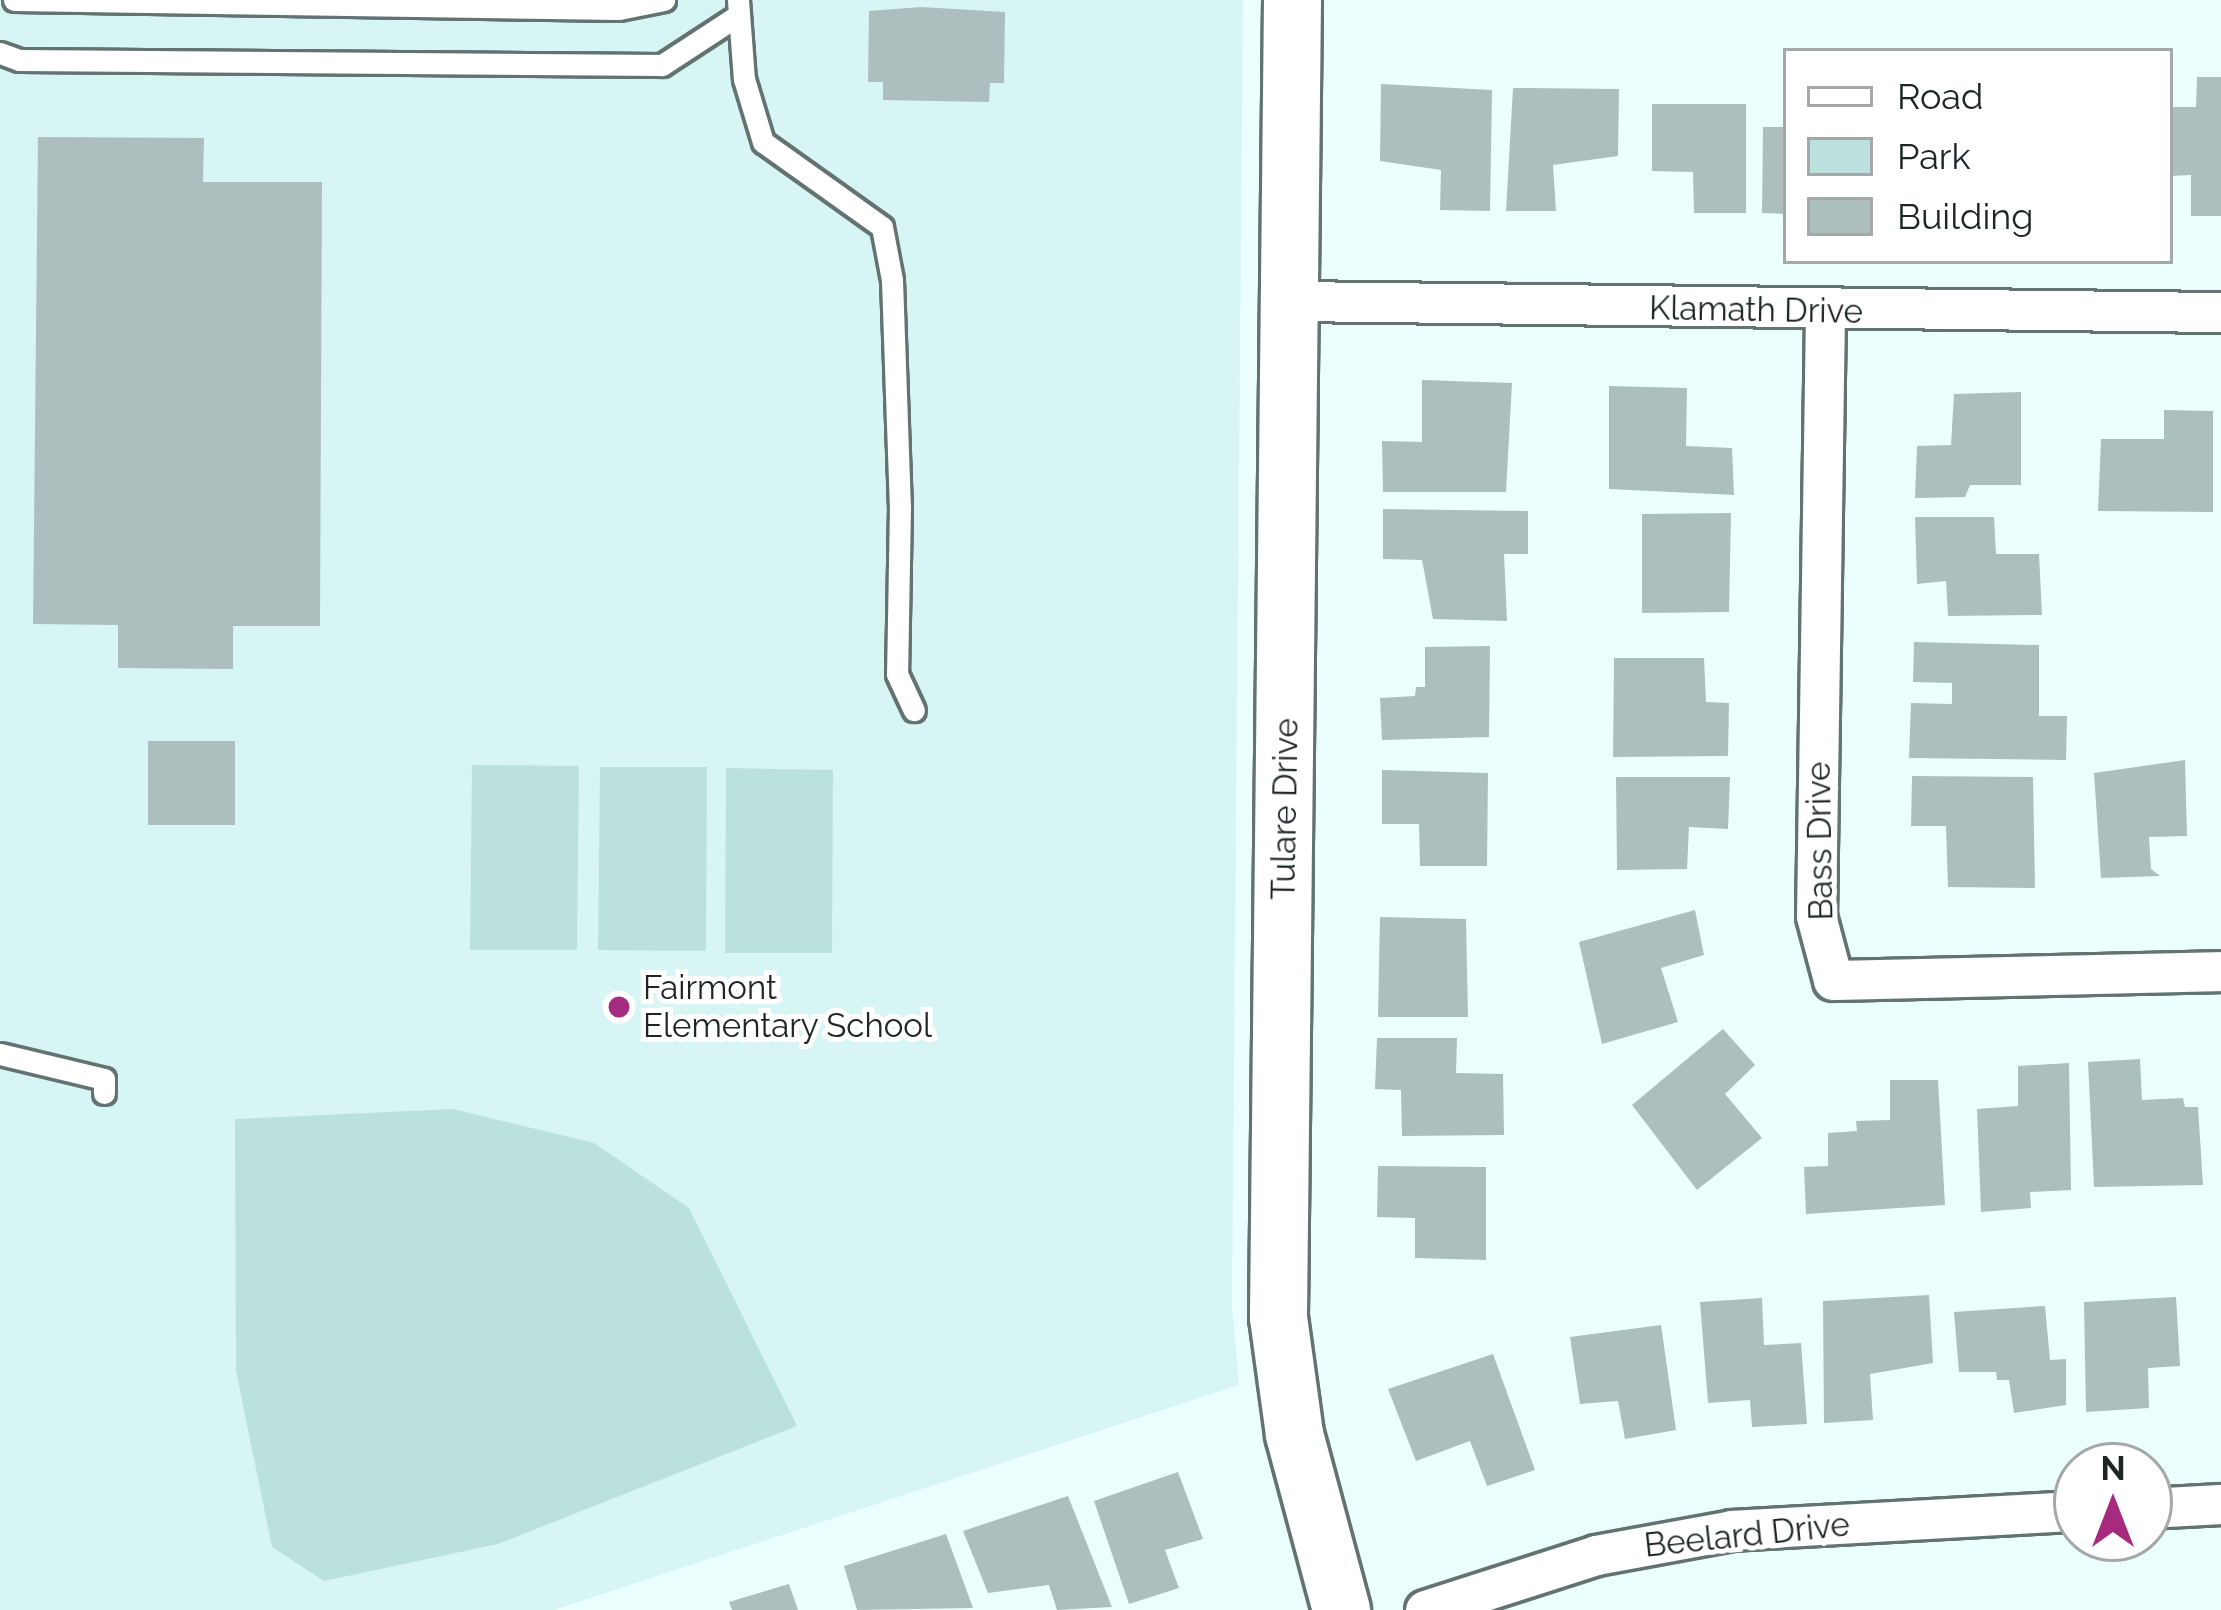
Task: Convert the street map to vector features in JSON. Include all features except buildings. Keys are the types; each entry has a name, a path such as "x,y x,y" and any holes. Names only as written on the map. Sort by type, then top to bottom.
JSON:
{"street":[{"name":"Tulare Drive","path":"1292,0 1278,1317 1294,1434 1341,1610"},
{"name":"Klamath Drive","path":"1292,301 1825,312 2221,312"},
{"name":"Bass Drive","path":"1825,312 1816,916 1833,980 2221,970"},
{"path":"2173,1507 2221,1504"},
{"name":"Beelard Drive","path":"1425,1610 1596,1556 1708,1534 2053,1512"}],"lane":[{"path":"14,0 620,9 664,0"},
{"path":"0,53 20,60 662,65 738,8"},
{"path":"738,8 750,110 763,142 882,227 892,280 900,506 897,674 914,710"},
{"path":"0,1054 104,1079 104,1093"}],"shaded area":[{"name":"Fairmont Elementary School","path":"0,0 1243,0 1232,1305 1239,1385 554,1610 0,1610"}],"green space":[{"path":"472,765 579,766 577,950 470,950"},
{"path":"600,767 707,767 706,951 598,950"},
{"path":"726,768 833,770 832,953 725,953"},
{"path":"453,1109 594,1143 689,1208 797,1426 498,1544 324,1581 272,1547 236,1371 235,1119"}],"place":[{"name":"Fairmont Elementary School","path":"619,1007"}]}
